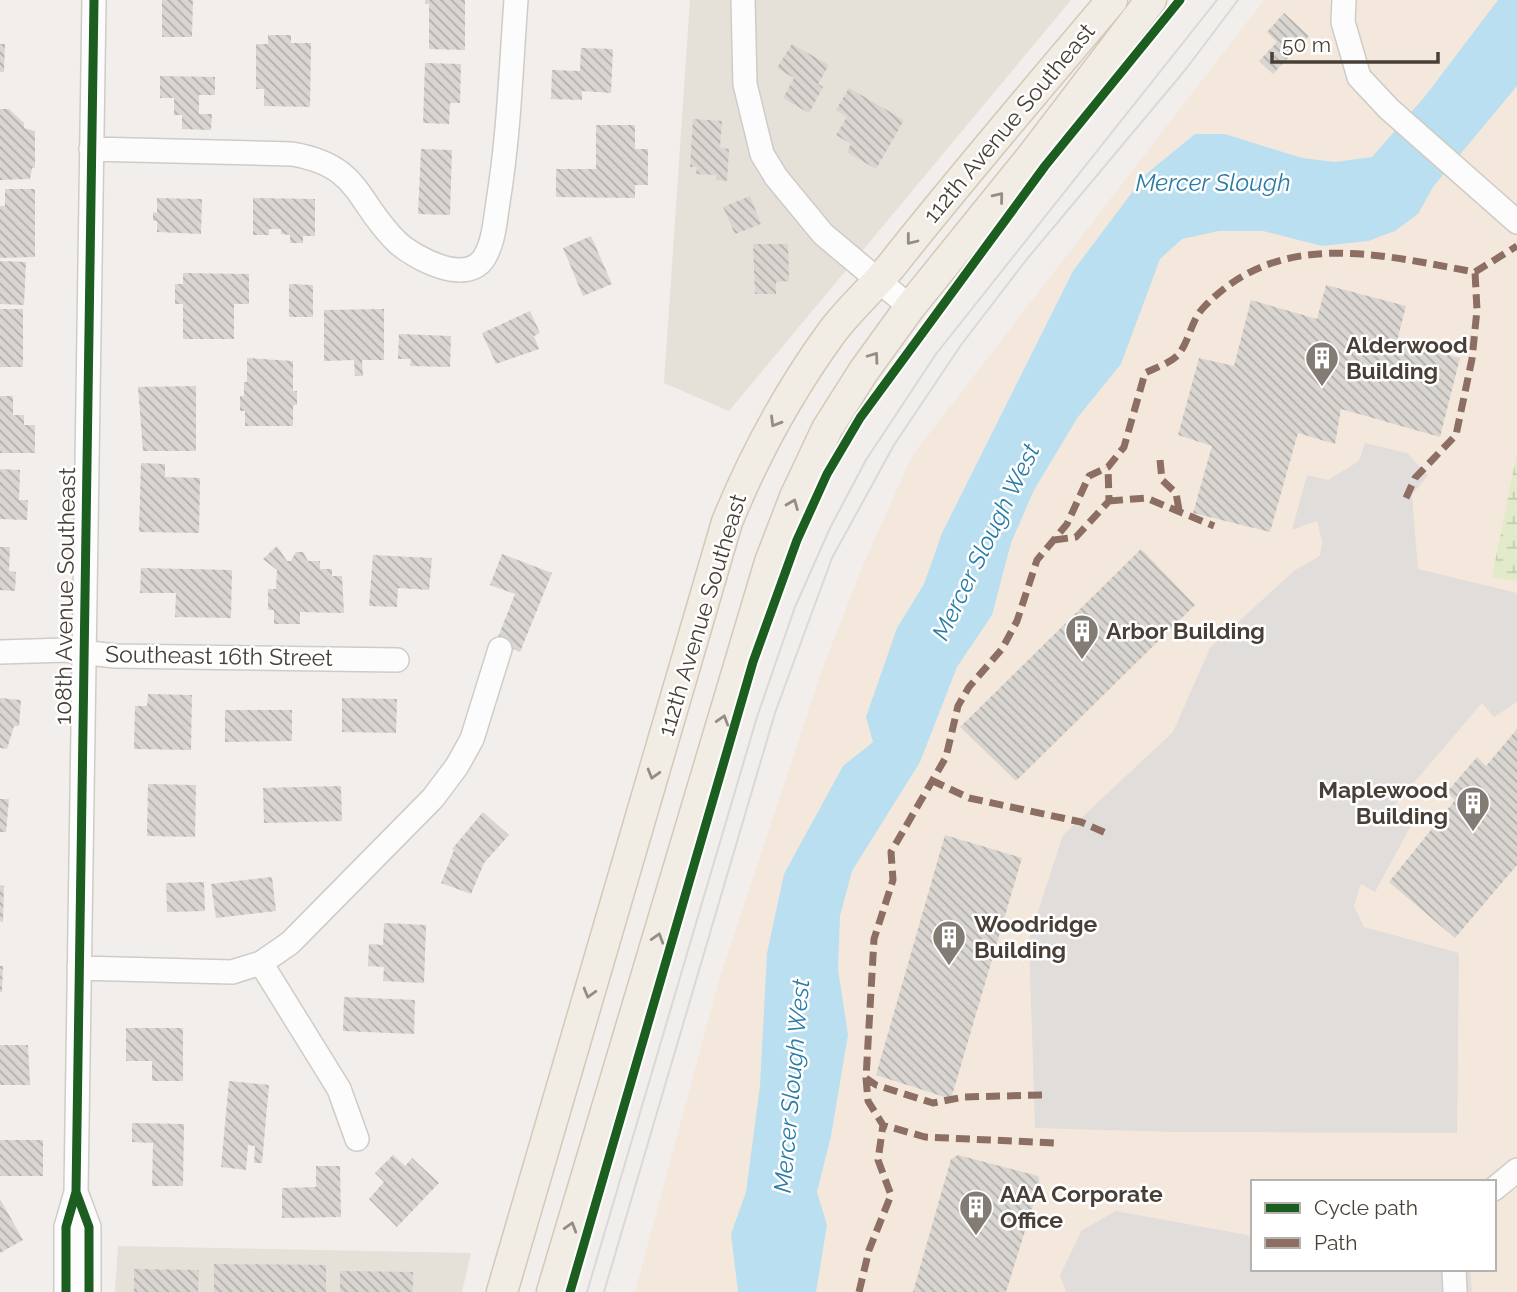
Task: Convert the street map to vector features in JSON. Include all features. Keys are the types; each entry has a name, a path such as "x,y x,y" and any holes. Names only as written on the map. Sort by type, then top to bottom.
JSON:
{"main road":[{"name":"112th Avenue Southeast","path":"502,1292 727,522 768,433 833,331 878,282 957,183 1112,0"},
{"name":"112th Avenue Southeast","path":"552,1292 771,562 795,497 827,429 910,307 1032,156 1151,0"}],"street":[{"name":"108th Avenue Southeast","path":"66,1292 66,1227 76,1192 94,0"},
{"path":"91,149 292,154 328,163 352,182 397,242 415,256 454,270 482,261 492,239 504,168 516,0"},
{"path":"743,0 745,84 762,154 776,177 823,234 910,307"},
{"path":"1344,0 1343,22 1359,77 1480,192 1517,222"},
{"path":"79,968 232,972 261,963 290,943 433,798 472,739 500,649"},
{"name":"Southeast 16th Street","path":"0,652 397,660"},
{"path":"261,963 340,1089 357,1139"},
{"path":"1496,1187 1517,1170"},
{"name":"108th Avenue Southeast","path":"76,1192 89,1227 89,1292"},
{"path":"1454,1271 1455,1292"}],"shaded area":[{"path":"690,0 1071,0 729,411 664,383"},
{"path":"1264,0 1517,0 1517,1292 635,1292 719,980 823,667 864,563 912,456"},
{"path":"1365,443 1407,453 1428,475 1412,495 1418,569 1517,593 1517,702 1494,717 1482,703 1394,806 1413,822 1375,892 1361,884 1354,906 1364,927 1459,953 1457,1133 1175,1132 1035,1128 1029,939 1063,835 1173,732 1210,648 1295,570 1320,556 1322,541 1317,521 1292,530 1307,475 1328,480 1359,461"},
{"path":"1116,1211 1251,1236 1251,1271 1470,1271 1472,1292 1066,1292 1060,1275 1082,1230"},
{"path":"118,1246 471,1253 462,1292 115,1292"}],"green space":[{"path":"1517,453 1517,581 1492,577"}],"water":[{"name":"Mercer Slough","path":"1498,0 1517,0 1517,86 1433,187 1418,214 1395,231 1368,241 1322,246 1263,231 1219,231 1182,239 1160,259 1121,364 1078,417 1034,490 1011,543 992,615 957,667 920,762 852,871 840,916 838,969 848,1035 831,1136 817,1192 827,1225 816,1292 738,1292 731,1234 746,1192 760,1086 767,953 784,874 843,766 873,742 866,717 897,628 924,584 942,533 1073,271 1145,175 1195,134 1225,134 1302,158 1335,162 1372,157 1426,95"}],"building":[{"path":"162,0 193,0 192,37 162,37"},
{"path":"425,0 465,0 465,50 429,49 429,4 425,4"},
{"path":"1284,13 1309,36 1273,74 1259,61 1277,42 1267,32"},
{"path":"268,35 291,35 291,43 311,43 310,107 264,106 264,89 256,89 256,44 268,44"},
{"path":"0,44 5,44 4,72 0,72"},
{"path":"792,44 829,65 818,84 823,87 809,113 783,98 794,78 777,68"},
{"path":"581,48 613,49 611,93 582,91 582,100 551,99 552,70 580,71"},
{"path":"425,63 461,64 460,103 450,103 449,124 423,123"},
{"path":"160,76 215,77 215,95 199,95 199,114 212,114 211,130 182,129 182,115 174,115 174,98 160,98"},
{"path":"849,88 904,120 876,169 847,152 851,144 836,135 847,117 836,110"},
{"path":"0,109 9,109 24,123 24,128 35,131 35,168 32,168 30,179 0,180"},
{"path":"693,119 722,121 720,148 729,149 727,181 716,180 716,175 696,174 697,167 690,167"},
{"path":"596,125 635,125 635,149 648,149 648,185 635,185 635,198 556,197 556,169 596,169"},
{"path":"421,149 452,150 450,215 418,214"},
{"path":"5,189 35,189 35,257 0,258 0,206 5,206"},
{"path":"750,196 761,224 735,234 723,207"},
{"path":"157,198 202,199 201,234 157,232 157,221 153,221 153,212 157,213"},
{"path":"253,198 315,199 315,236 303,236 303,243 290,243 290,235 281,234 281,229 269,229 269,235 253,235"},
{"path":"591,236 612,284 583,296 563,248"},
{"path":"753,244 788,244 789,281 776,282 776,294 755,294"},
{"path":"0,261 26,262 24,305 0,304"},
{"path":"183,273 249,274 249,304 234,304 234,339 183,339 183,304 175,304 175,284 183,284"},
{"path":"289,284 313,285 313,317 289,317"},
{"name":"Alderwood Building","path":"1326,285 1406,306 1397,341 1460,358 1440,437 1341,409 1335,444 1298,433 1270,532 1193,513 1212,446 1178,435 1199,358 1234,366 1251,300 1317,319"},
{"path":"0,309 23,309 23,367 0,367"},
{"path":"384,309 384,360 362,360 363,376 355,376 354,360 324,361 324,310"},
{"path":"530,311 540,333 534,336 539,349 496,364 482,333"},
{"path":"399,334 451,336 450,367 410,366 411,359 398,359"},
{"path":"247,358 293,361 293,391 297,391 297,405 293,405 293,426 245,426 245,411 240,411 240,396 244,396 244,382 247,382"},
{"path":"196,386 196,451 143,451 138,387"},
{"path":"0,396 13,396 13,415 24,415 24,425 35,425 35,453 0,453"},
{"path":"141,463 165,464 165,477 200,478 199,533 139,532"},
{"path":"0,469 20,470 19,500 28,500 27,520 0,519"},
{"path":"277,546 287,561 291,561 296,552 303,552 308,561 320,561 320,569 332,569 332,576 342,576 344,613 300,612 300,624 274,624 274,610 268,610 268,589 276,589 277,570 263,559"},
{"path":"0,547 10,547 9,571 16,572 15,591 0,590"},
{"name":"Arbor Building","path":"1141,549 1195,605 1016,781 960,727"},
{"path":"502,554 552,573 520,652 496,642 515,594 490,585"},
{"path":"373,555 432,558 429,590 398,588 397,607 369,606"},
{"path":"141,568 232,570 231,618 175,617 176,593 140,593"},
{"path":"148,694 192,695 191,750 134,749 135,706 147,706"},
{"path":"0,698 21,700 19,726 14,726 7,749 0,748"},
{"path":"342,698 397,699 396,733 342,732"},
{"path":"225,710 292,710 292,741 225,742"},
{"name":"Maplewood Building","path":"1517,729 1517,865 1455,938 1389,882 1455,800 1447,792 1477,757 1486,766"},
{"path":"148,784 196,785 195,837 147,836"},
{"path":"341,786 342,821 264,823 263,788"},
{"path":"0,799 9,799 6,832 0,832"},
{"path":"483,812 509,835 484,863 471,894 441,883 454,850 452,849"},
{"name":"Woodridge Building","path":"945,835 1022,858 951,1099 876,1075"},
{"path":"272,877 276,911 216,918 211,884"},
{"path":"204,882 205,911 167,912 166,883"},
{"path":"0,885 4,886 3,922 0,921"},
{"path":"384,923 426,925 424,983 383,981 384,967 368,966 369,944 383,945"},
{"path":"0,966 3,966 2,992 0,992"},
{"path":"344,997 415,1000 414,1034 343,1031"},
{"path":"126,1028 183,1028 183,1081 152,1081 152,1061 126,1061"},
{"path":"0,1045 28,1045 30,1085 0,1085"},
{"path":"229,1081 269,1085 262,1163 254,1163 255,1146 248,1145 246,1170 221,1167"},
{"path":"132,1123 184,1124 183,1186 152,1186 153,1143 132,1142"},
{"path":"0,1140 43,1140 43,1176 0,1176"},
{"path":"393,1155 405,1166 412,1158 439,1183 397,1227 369,1199 384,1182 375,1173"},
{"name":"AAA Corporate Office","path":"958,1155 1038,1176 1040,1183 1006,1292 913,1292 951,1159"},
{"path":"316,1166 340,1166 341,1217 282,1218 282,1188 316,1187"},
{"path":"0,1199 23,1240 0,1253"},
{"path":"214,1264 326,1265 326,1292 214,1292"},
{"path":"134,1269 199,1270 198,1292 134,1292"},
{"path":"340,1271 413,1272 413,1292 340,1292"}],"tram line":[{"path":"587,1292 757,717 795,607 830,528 866,460 936,354 1217,0"},
{"path":"604,1292 775,713 832,558 894,445 961,345 1027,259 1186,69 1238,0"}],"marked path":[{"path":"1042,1095 964,1097 933,1103 876,1085 866,1078 874,939 893,880 891,852 946,757 958,706 969,687 1002,649 1017,621 1037,560 1067,524 1089,476 1108,467 1124,447 1145,373 1178,355 1199,313 1233,282 1264,266 1297,257 1332,253 1403,259 1475,272 1517,246"},
{"path":"1406,498 1415,478 1456,435 1472,359 1477,310 1475,272"},
{"path":"1160,460 1162,480 1176,493 1179,510"},
{"path":"1054,540 1076,537 1109,501 1108,467"},
{"path":"1109,501 1146,498 1214,526"},
{"path":"931,780 969,798 1081,822 1108,834"},
{"path":"866,1078 868,1101 883,1125 925,1137 1055,1143"},
{"path":"859,1292 869,1250 891,1195 878,1160 883,1125"}],"cycle path":[{"path":"66,1292 66,1227 76,1192 94,0"},
{"path":"570,1292 753,662 797,540 827,474 860,418 1045,166 1180,0"},
{"path":"76,1192 89,1227 89,1292"}],"place":[{"name":"Alderwood Building","path":"1322,388"},
{"name":"Arbor Building","path":"1082,661"},
{"name":"Maplewood Building","path":"1473,833"},
{"name":"Woodridge Building","path":"949,967"},
{"name":"AAA Corporate Office","path":"976,1237"}],"water label":[{"name":"Mercer Slough West","path":"986,542"},
{"name":"Mercer Slough West","path":"792,1086"}]}
